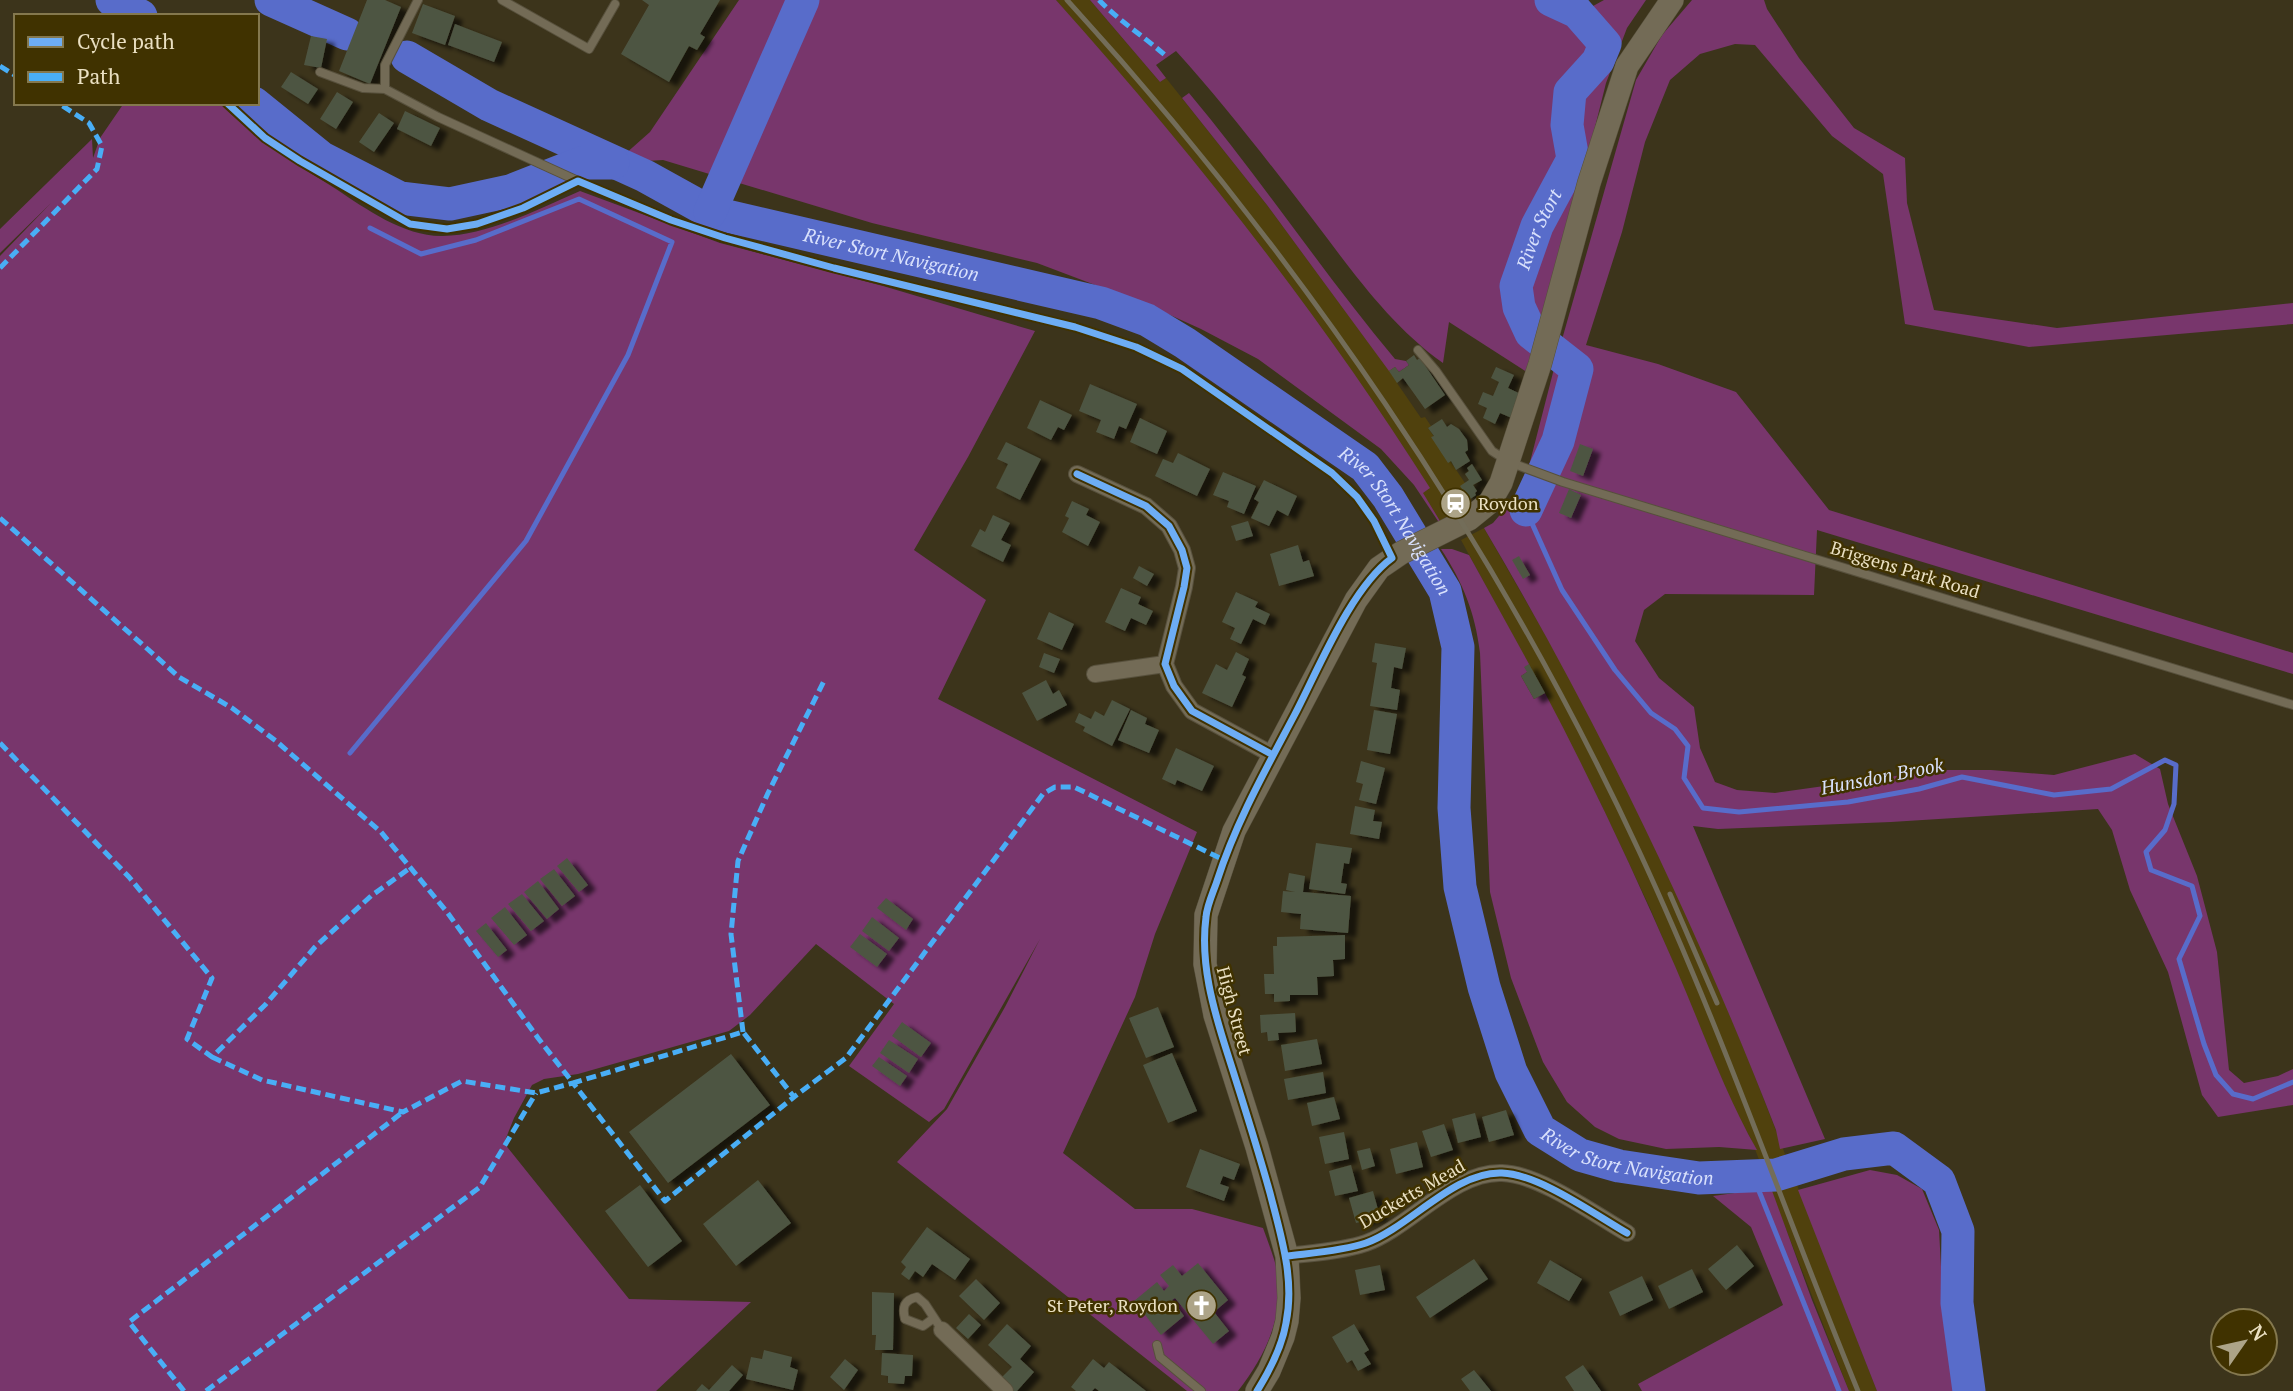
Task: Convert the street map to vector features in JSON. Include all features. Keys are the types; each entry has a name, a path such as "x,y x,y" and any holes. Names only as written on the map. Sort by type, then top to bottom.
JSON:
{"main road":[{"path":"1397,556 1469,519 1490,502 1501,483 1540,364 1589,183 1627,66 1672,0"},
{"name":"High Street","path":"1258,1391 1285,1329 1289,1298 1287,1256 1257,1147 1215,1015 1205,964 1206,915 1234,831 1273,755 1356,600 1379,568 1397,556"}],"street":[{"path":"1077,474 1146,506 1169,526 1182,550 1187,568 1165,664 1174,686 1192,711 1273,755"},
{"path":"1095,674 1165,664"},
{"name":"Ducketts Mead","path":"1287,1256 1364,1244 1391,1231 1454,1188 1480,1177 1502,1173 1532,1179 1626,1233"},
{"path":"938,1324 1005,1391"}],"lane":[{"path":"385,89 385,65 418,0"},
{"path":"502,0 589,49 614,1"},
{"path":"320,72 363,88 385,89 438,117 671,220 834,268 1075,327 1136,346 1182,369 1332,473 1363,505 1397,556"},
{"path":"1418,350 1436,371 1492,452 1509,462"},
{"name":"Briggens Park Road","path":"1509,462 1549,477 2293,705"},
{"path":"1157,1345 1160,1357 1201,1391"}],"shaded area":[{"path":"739,0 1056,0 1156,116 1300,298 1345,360 1430,488 1423,493 1440,521 1414,485 1381,449 1258,359 1148,305 1037,263 872,223 663,160 615,163 650,132"},
{"path":"1056,0 1090,0 1160,82 1166,78 1267,205 1389,370 1395,367 1399,372 1403,378 1397,383 1421,418 1425,417 1431,426 1428,428 1465,483 1469,502 1440,521 1422,493 1429,489 1404,448 1306,308 1196,165"},
{"path":"1090,0 1566,0 1584,11 1604,0 1646,0 1627,28 1606,83 1533,376 1449,322 1443,363 1423,348 1371,295 1245,132 1176,51 1156,65 1166,78 1160,82"},
{"path":"1692,0 1764,0 1799,58 1854,128 1905,158 1907,203 1934,310 2057,328 2293,303 2293,324 2029,347 1905,324 1883,174 1832,136 1755,45 1735,44 1700,54 1670,80 1645,142 1622,232 1586,345 1658,364 1736,392 1829,510 2293,653 2293,674 1817,530 1814,595 1665,594 1644,610 1635,641 1659,678 1694,707 1700,748 1715,782 1737,790 1775,793 1938,770 1991,770 2054,775 2135,754 2160,769 2168,804 2197,876 2217,952 2229,1070 2244,1083 2278,1076 2293,1069 2293,1105 2218,1117 2202,1095 2168,972 2130,890 2112,830 2098,809 1891,822 1718,829 1693,826 1825,1139 1780,1149 1776,1130 1745,1052 1642,823 1566,674 1484,528 1493,523 1510,503 1530,462 1636,80 1662,35"},
{"path":"1189,93 1368,326 1395,359 1406,361 1409,365 1399,372 1395,367 1389,371 1267,205 1182,98"},
{"path":"123,105 221,105 261,139 305,170 373,213 414,232 443,236 478,231 513,220 580,191 720,243 883,286 1035,331 968,457 914,550 986,600 938,699 1197,832 1155,934 1135,997 1063,1153 1135,1209 1192,1209 1263,1228 1278,1275 1278,1305 1267,1344 1238,1391 1187,1391 897,1162 947,1109 1040,939 944,1109 929,1122 849,1066 894,1004 816,944 750,1015 729,1031 578,1074 544,1079 532,1085 504,1143 629,1299 751,1302 656,1391 0,1391 0,256 51,203 0,253 0,229 92,139 93,158 100,138"},
{"path":"1484,528 1570,678 1692,925 1747,1056 1877,1391 1849,1391 1751,1139 1735,1111 1650,908 1545,694 1534,699 1521,676 1527,672 1524,667 1528,664 1461,540"},
{"path":"1441,549 1452,549 1469,555 1529,664 1527,672 1521,676 1534,699 1545,693 1629,863 1724,1083 1757,1150 1719,1147 1666,1149 1619,1139 1595,1127 1567,1102 1543,1062 1511,978 1490,892 1480,653 1467,598"},
{"path":"1870,1170 1897,1175 1922,1189 1939,1230 1943,1303 1955,1391 1877,1391 1798,1190"},
{"path":"1771,1188 1849,1391 1642,1391 1638,1384 1783,1305 1751,1227 1713,1196"}],"building":[{"path":"367,0 385,0 401,7 370,84 339,71"},
{"path":"642,0 720,0 700,34 705,37 697,50 689,46 669,82 621,54 649,5"},
{"path":"423,4 455,16 445,45 412,33"},
{"path":"455,24 502,42 494,62 448,45"},
{"path":"311,36 327,39 321,68 304,65"},
{"path":"291,72 318,89 308,104 281,87"},
{"path":"337,92 353,102 336,129 320,119"},
{"path":"405,111 440,128 431,146 397,129"},
{"path":"379,113 394,123 374,152 359,142"},
{"path":"1414,355 1417,360 1420,358 1445,395 1425,409 1403,378 1397,383 1389,371 1395,367 1399,372 1409,365 1406,361"},
{"path":"1496,367 1514,375 1508,388 1525,396 1514,419 1500,413 1495,424 1483,418 1487,408 1478,404 1483,392 1493,396 1499,382 1491,378"},
{"path":"1090,384 1137,404 1126,429 1119,426 1114,439 1096,432 1101,420 1079,411"},
{"path":"1040,400 1072,415 1064,430 1058,427 1051,440 1027,428"},
{"path":"1140,418 1167,431 1157,454 1130,442"},
{"path":"1442,419 1447,427 1451,424 1459,429 1467,440 1468,450 1465,452 1470,461 1456,470 1451,461 1448,463 1428,428"},
{"path":"1006,442 1041,459 1020,500 996,488 1008,464 997,459"},
{"path":"1580,444 1593,449 1583,476 1570,471"},
{"path":"1178,453 1210,469 1197,496 1155,476 1163,459 1173,463"},
{"path":"1472,464 1482,480 1473,485 1477,491 1476,495 1469,500 1460,486 1469,480 1465,474"},
{"path":"1223,472 1256,486 1244,514 1227,507 1229,501 1213,495"},
{"path":"1264,480 1297,496 1288,516 1277,510 1269,526 1251,518 1259,502 1254,499"},
{"path":"1569,489 1581,495 1571,518 1559,513"},
{"path":"1072,501 1089,509 1086,515 1100,522 1088,546 1062,532 1069,518 1065,516"},
{"path":"993,515 1010,523 1001,540 1011,545 1003,562 971,546 980,529 985,532"},
{"path":"1248,521 1253,536 1236,541 1231,526"},
{"path":"1298,545 1303,562 1309,560 1314,576 1279,586 1270,554"},
{"path":"1519,556 1530,575 1523,579 1512,560"},
{"path":"1139,566 1154,574 1147,586 1133,578"},
{"path":"1121,588 1141,597 1138,604 1153,611 1146,625 1131,618 1125,631 1105,622"},
{"path":"1236,592 1258,602 1255,607 1270,614 1265,625 1253,619 1241,644 1230,639 1235,628 1222,622"},
{"path":"1049,612 1074,624 1062,650 1037,639"},
{"path":"1375,643 1406,648 1402,669 1394,667 1391,688 1400,690 1397,710 1370,706 1377,663 1372,662"},
{"path":"1236,652 1249,659 1242,675 1246,677 1232,707 1202,693 1216,664 1227,670"},
{"path":"1044,653 1060,659 1054,673 1039,667"},
{"path":"1529,664 1545,693 1534,699 1521,676 1527,672 1524,667"},
{"path":"1046,680 1053,694 1059,690 1067,705 1037,721 1022,693"},
{"path":"1112,700 1130,709 1112,746 1083,731 1085,727 1075,722 1079,713 1091,719 1095,711 1104,716"},
{"path":"1131,710 1147,718 1145,724 1159,730 1149,753 1118,740"},
{"path":"1374,710 1397,714 1390,754 1367,750"},
{"path":"1176,748 1214,766 1202,791 1177,780 1175,785 1162,779"},
{"path":"1361,761 1385,768 1376,804 1359,800 1363,784 1356,782"},
{"path":"1355,806 1375,810 1373,821 1382,822 1379,839 1350,834"},
{"path":"1316,843 1352,848 1349,864 1344,863 1341,883 1347,884 1345,894 1309,889"},
{"path":"567,858 588,885 579,892 557,866"},
{"path":"554,869 575,896 562,906 540,879"},
{"path":"1289,873 1305,876 1303,892 1351,896 1348,933 1300,929 1301,914 1281,912 1283,891 1295,892 1286,890"},
{"path":"538,881 559,909 547,919 524,892"},
{"path":"522,894 544,921 531,931 508,904"},
{"path":"886,898 913,919 906,930 877,908"},
{"path":"505,907 527,935 514,945 491,918"},
{"path":"872,917 899,938 889,951 862,931"},
{"path":"486,923 507,950 498,957 476,931"},
{"path":"860,934 887,954 877,967 850,947"},
{"path":"1345,935 1345,959 1333,960 1334,976 1317,977 1318,995 1290,995 1290,1001 1274,1002 1274,994 1265,994 1264,974 1274,974 1273,946 1277,946 1277,937"},
{"path":"1158,1007 1174,1047 1146,1058 1129,1018"},
{"path":"1295,1013 1296,1032 1278,1033 1279,1040 1268,1041 1267,1032 1261,1033 1260,1015"},
{"path":"902,1022 931,1043 921,1057 892,1036"},
{"path":"1317,1039 1322,1064 1285,1071 1281,1045"},
{"path":"889,1040 918,1059 909,1073 880,1053"},
{"path":"1172,1053 1197,1111 1168,1123 1143,1065"},
{"path":"731,1054 770,1105 668,1183 629,1132"},
{"path":"879,1057 907,1076 900,1086 872,1066"},
{"path":"1323,1072 1326,1093 1288,1100 1284,1079"},
{"path":"1334,1097 1340,1119 1312,1126 1307,1103"},
{"path":"1506,1110 1514,1135 1489,1142 1482,1117"},
{"path":"1475,1113 1481,1137 1458,1143 1452,1119"},
{"path":"1444,1124 1453,1150 1431,1157 1422,1131"},
{"path":"1344,1132 1349,1159 1325,1164 1319,1137"},
{"path":"1417,1142 1423,1167 1396,1174 1390,1149"},
{"path":"1370,1148 1375,1166 1362,1170 1357,1151"},
{"path":"1200,1149 1240,1164 1234,1180 1223,1176 1220,1184 1229,1187 1224,1201 1186,1187"},
{"path":"1351,1165 1358,1191 1335,1196 1329,1171"},
{"path":"758,1180 791,1223 736,1266 703,1224"},
{"path":"640,1185 682,1241 648,1267 605,1211"},
{"path":"1373,1191 1380,1217 1356,1223 1349,1198"},
{"path":"927,1227 970,1259 955,1280 932,1264 923,1277 915,1271 909,1280 901,1274 906,1267 901,1262"},
{"path":"1737,1245 1754,1266 1726,1290 1708,1269"},
{"path":"1474,1259 1488,1279 1430,1318 1416,1297"},
{"path":"1550,1260 1582,1279 1569,1301 1537,1283"},
{"name":"St Peter, Roydon","path":"1198,1263 1228,1300 1214,1312 1229,1331 1213,1344 1175,1298 1172,1300 1184,1316 1161,1335 1134,1301 1157,1282 1164,1291 1169,1286 1160,1275 1173,1265 1182,1276"},
{"path":"1380,1265 1385,1290 1360,1295 1355,1270"},
{"path":"1692,1269 1703,1292 1669,1309 1658,1286"},
{"path":"1642,1276 1653,1300 1620,1316 1609,1292"},
{"path":"976,1279 1000,1303 984,1320 959,1296"},
{"path":"872,1292 894,1293 893,1350 875,1350 876,1335 872,1335"},
{"path":"969,1314 981,1325 968,1339 956,1328"},
{"path":"1007,1324 1031,1346 1020,1359 1034,1372 1017,1391 1011,1391 999,1380 1012,1367 988,1345"},
{"path":"1354,1324 1369,1350 1364,1353 1371,1364 1358,1371 1352,1360 1347,1363 1332,1337"},
{"path":"764,1350 792,1357 790,1367 798,1370 793,1390 746,1379 751,1357 762,1359"},
{"path":"882,1353 913,1355 912,1376 905,1376 904,1384 888,1383 888,1376 881,1375"},
{"path":"845,1359 858,1370 844,1390 830,1377"},
{"path":"1093,1359 1104,1368 1109,1362 1146,1391 1099,1391 1095,1388 1092,1391 1076,1391 1071,1387"},
{"path":"732,1365 743,1375 729,1391 696,1391 702,1384 709,1390"},
{"path":"1583,1365 1601,1391 1574,1391 1565,1377"},
{"path":"1474,1370 1491,1391 1470,1391 1461,1379"}],"waterway":[{"name":"River Stort Navigation","path":"112,0 137,14"},
{"path":"271,0 347,34"},
{"path":"710,212 803,0"},
{"name":"River Stort","path":"1526,510 1558,441 1577,369 1531,333 1519,307 1516,286 1537,226 1573,159 1567,125 1570,92 1598,61 1605,44 1577,12 1551,0"},
{"name":"River Stort Navigation","path":"407,57 489,105 645,176 710,212 1101,303 1147,320 1185,343 1365,467 1388,497 1445,591 1458,647 1454,808 1460,887 1484,987 1511,1072 1540,1130 1580,1155 1619,1166 1699,1178 1776,1175 1844,1154 1894,1148 1939,1181 1958,1231 1957,1303 1969,1391"},
{"name":"River Stort Navigation","path":"256,105 322,158 400,198 450,204 510,191 581,163 613,163"},
{"path":"350,753 526,541 628,355 672,242 579,199 476,240 421,254 370,228"},
{"name":"Hunsdon Brook","path":"1526,510 1562,590 1615,670 1651,713 1675,729 1688,746 1684,778 1703,808 1739,812 1848,802 1919,789 1962,777 2054,795 2111,789 2165,760 2176,765 2174,804 2165,830 2146,852 2151,870 2192,886 2200,916 2179,959 2204,1044 2216,1075 2233,1094 2253,1099 2293,1082"},
{"path":"1753,1176 1839,1391"}],"railway":[{"path":"1067,0 1152,96 1311,298 1385,404 1455,512 1521,623 1583,736 1669,917 1858,1391"},
{"path":"1670,894 1717,1003"}],"marked path":[{"path":"1099,0 1167,57"},
{"path":"0,66 14,75"},
{"path":"0,268 97,169 102,146 89,123 61,105"},
{"path":"0,518 179,677 232,708 276,741 381,832 447,912 573,1083 743,1032 794,1097 846,1058 1043,794 1055,787 1074,787 1224,860"},
{"path":"743,1032 731,934 738,861 768,793 824,681"},
{"path":"0,743 129,877 212,978 187,1039 212,1057 265,1005 315,947 371,896 410,868"},
{"path":"212,1057 262,1080 403,1112 462,1081 536,1093 573,1083 665,1201 794,1097"},
{"path":"206,1391 480,1187 536,1093"},
{"path":"184,1391 129,1322 403,1112"}],"cycle path":[{"path":"229,105 265,138 410,224 447,229 477,224 523,208 578,181 671,220 725,238 834,268 1075,327 1136,347 1182,369 1332,473 1357,497 1374,521 1392,558 1363,589 1325,652 1242,817 1206,917 1206,968 1213,1002 1270,1193 1288,1274 1288,1307 1282,1341 1257,1391"},
{"path":"1077,474 1146,506 1169,526 1182,550 1187,568 1165,664 1174,686 1192,711 1273,755"},
{"path":"1287,1256 1337,1250 1366,1243 1399,1225 1449,1190 1484,1175 1502,1173 1517,1175 1549,1187 1627,1233"}],"place":[{"name":"Roydon","path":"1455,504"},
{"name":"St Peter, Roydon","path":"1201,1306"}]}
